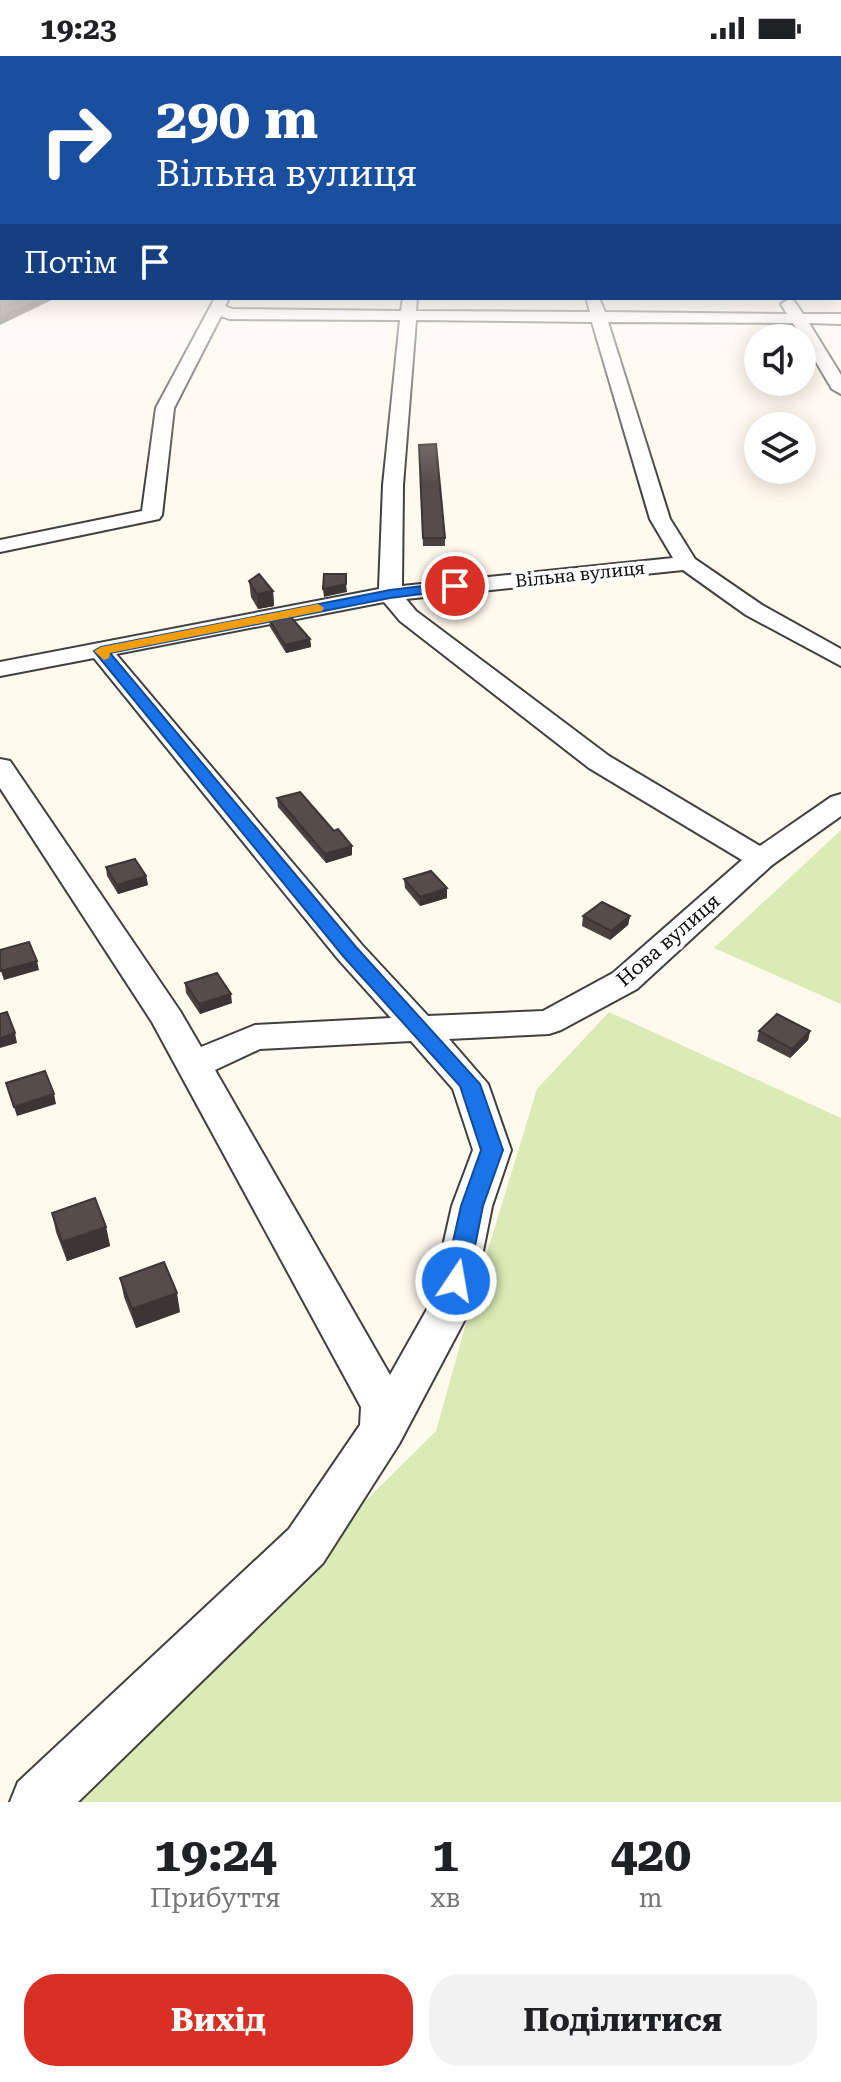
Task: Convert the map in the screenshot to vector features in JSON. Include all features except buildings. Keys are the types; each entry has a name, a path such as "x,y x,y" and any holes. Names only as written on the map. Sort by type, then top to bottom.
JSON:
{"street":[{"path":"0,546 152,515 165,408 211,320"},
{"path":"409,320 393,485 390,594 408,616 599,762 761,859"},
{"path":"601,320 660,519 687,563 754,610 841,659"},
{"path":"799,320 841,389"},
{"name":"Вільна вулиця","path":"0,669 390,594 687,563"},
{"path":"38,1802 306,1546 383,1430 451,1306 472,1206 492,1150 470,1084 350,952 101,651"},
{"path":"0,767 168,1019 383,1405 383,1430"},
{"name":"Нова вулиця","path":"192,1066 255,1037 549,1022 625,981 761,859 841,803"}],"green space":[{"path":"841,830 841,1004 714,948"},
{"path":"609,1012 841,1118 841,1802 62,1802 436,1431 537,1089"}],"slow traffic":[{"path":"104,655 101,651 318,608"}],"route":[{"path":"455,586 390,594 101,651 350,952 470,1084 492,1150 472,1206 456,1281"}]}
